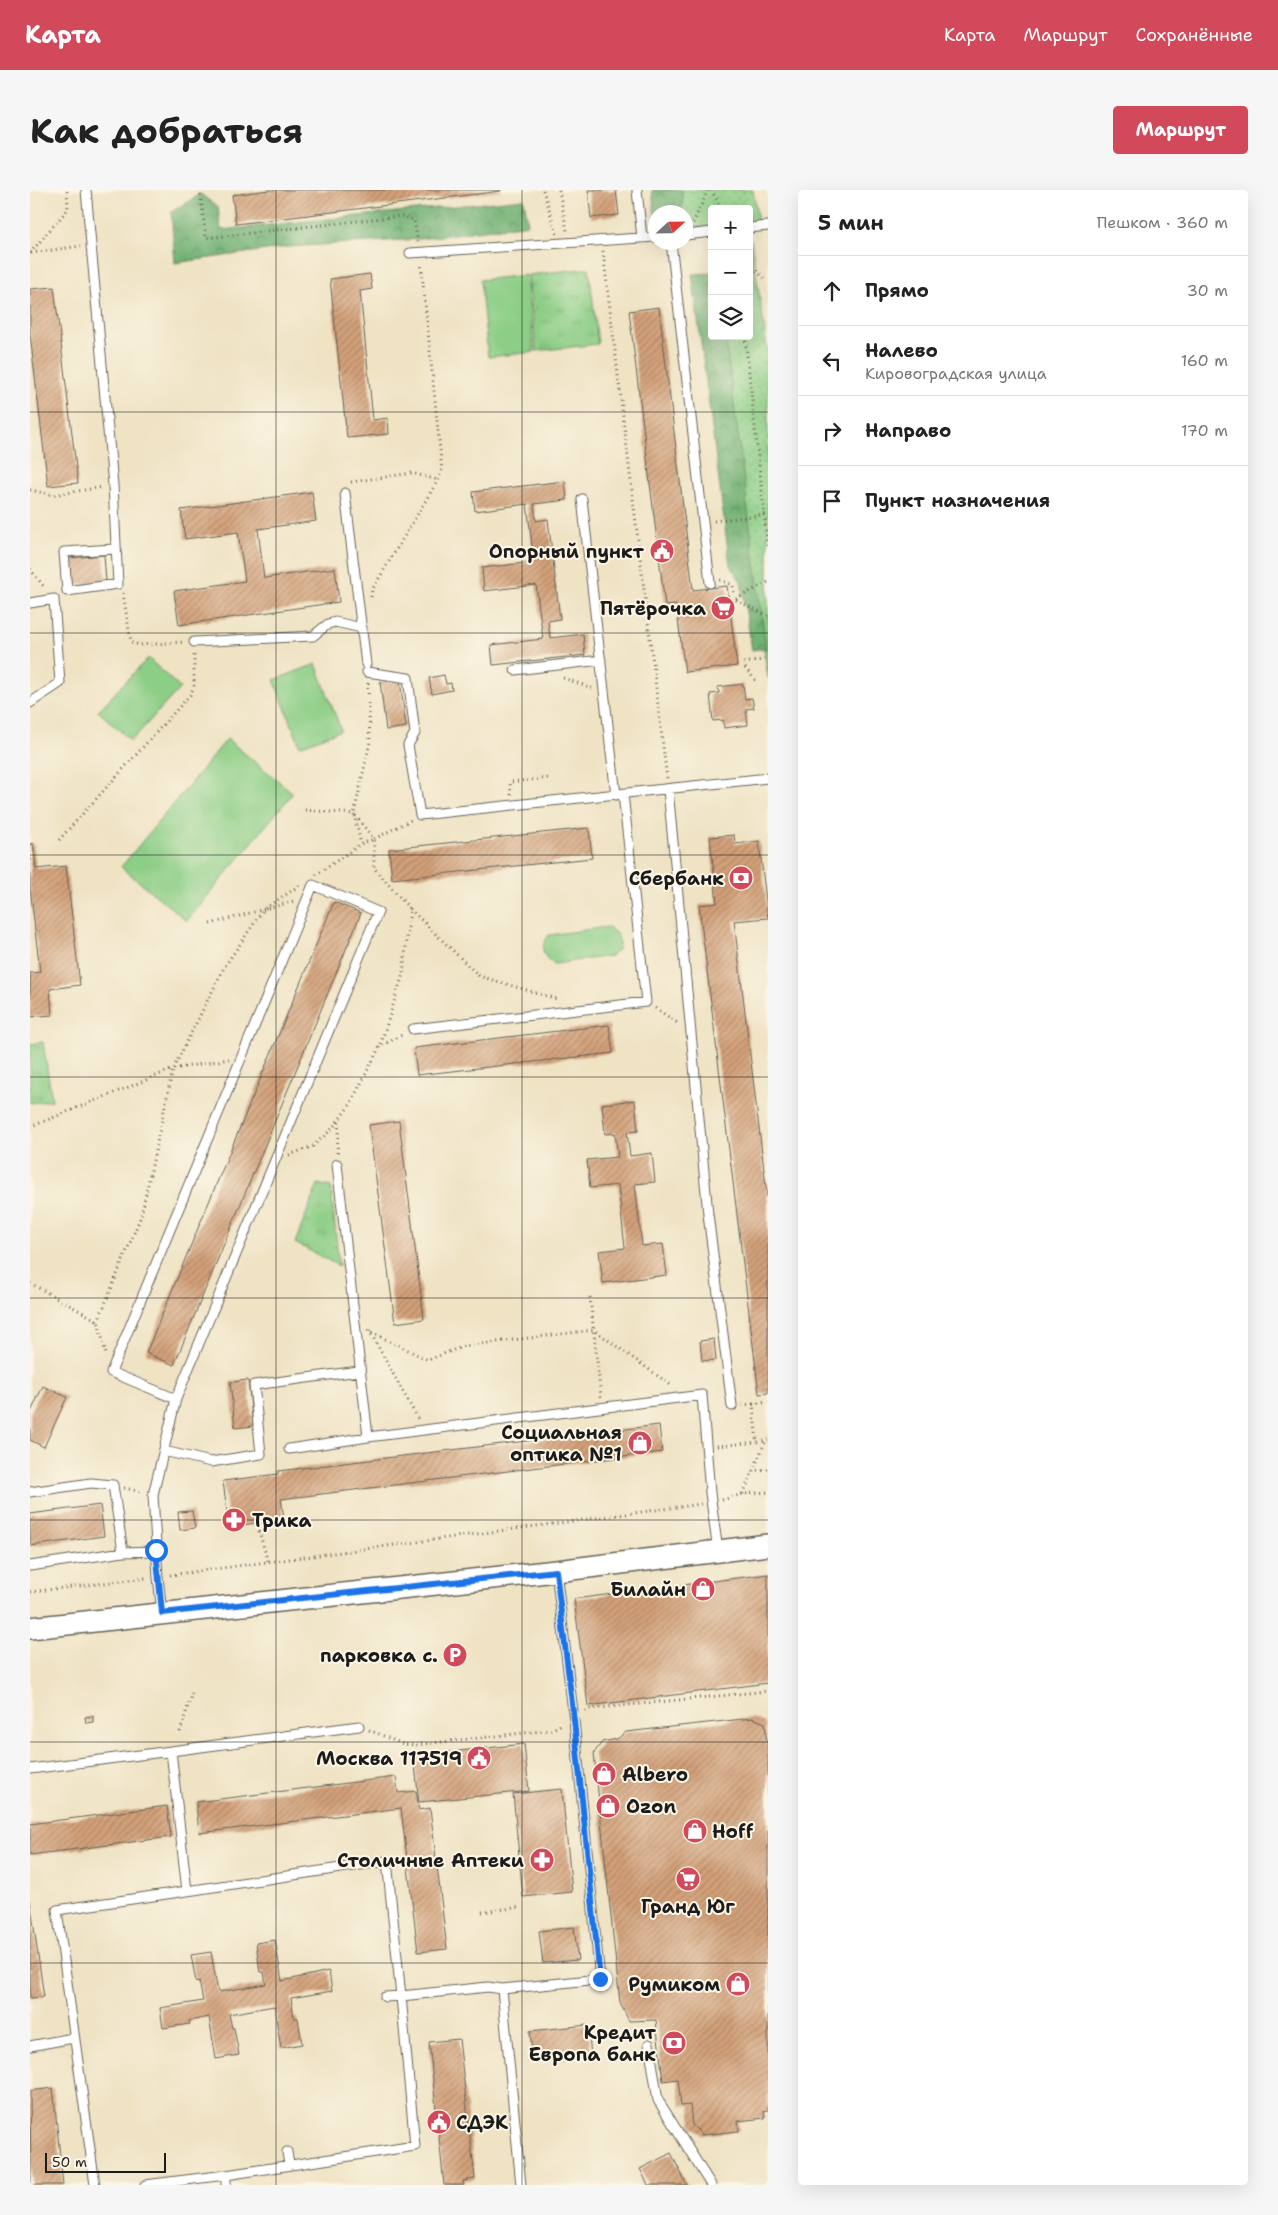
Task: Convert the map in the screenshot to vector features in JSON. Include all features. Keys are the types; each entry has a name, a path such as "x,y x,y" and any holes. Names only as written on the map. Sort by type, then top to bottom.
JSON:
{"street":[{"path":"30,1628 556,1571 768,1545"}],"lane":[{"path":"86,190 113,485 118,584 67,591 64,552 115,549"},
{"path":"636,190 642,238"},
{"path":"753,228 768,226"},
{"path":"693,234 708,232"},
{"path":"410,253 648,238"},
{"path":"672,250 710,583"},
{"path":"345,493 367,668 408,678 415,733 408,745 420,814 768,778"},
{"path":"413,1029 646,1002 605,692 582,499"},
{"path":"30,603 54,599 60,684 30,703"},
{"path":"194,642 313,636 328,624 336,622 362,628"},
{"path":"515,670 601,660"},
{"path":"668,789 708,1214 732,1406"},
{"path":"162,1613 153,1495 176,1399 378,912 313,885 111,1372 176,1399"},
{"path":"337,1164 354,1331 368,1437"},
{"path":"164,1451 210,1462 261,1454 254,1385 359,1371"},
{"path":"289,1449 368,1437 702,1395 718,1551"},
{"path":"30,1492 91,1482 112,1485 123,1552"},
{"path":"30,1566 123,1552 156,1550"},
{"path":"385,1997 488,1987 502,1989 600,1979 574,1720 556,1571"},
{"path":"30,1769 358,1726"},
{"path":"171,1751 187,1891"},
{"path":"94,2185 57,1910 387,1861 415,2146 226,2175 145,2185"},
{"path":"502,1989 522,2185"},
{"path":"30,2046 73,2038"},
{"path":"649,2044 658,2100 711,2185"},
{"path":"287,2152 289,2165"},
{"path":"226,2175 226,2185"}],"path":[{"path":"30,254 68,209 67,190"},
{"path":"200,190 206,238 402,216 414,220 420,253 442,470 438,480 372,590 370,600"},
{"path":"542,190 565,243"},
{"path":"559,190 565,243"},
{"path":"693,221 709,190 719,205"},
{"path":"601,241 668,789"},
{"path":"30,254 91,245"},
{"path":"753,268 764,278"},
{"path":"745,340 766,514 768,548"},
{"path":"345,493 343,483 412,473 438,480"},
{"path":"30,490 53,495 113,485"},
{"path":"704,523 766,514"},
{"path":"30,569 37,578"},
{"path":"768,582 736,599 768,616"},
{"path":"733,585 734,593"},
{"path":"59,840 193,691 194,642 135,644 129,638 124,595 120,591"},
{"path":"744,663 768,659"},
{"path":"361,844 354,814 370,742 367,668"},
{"path":"745,668 756,681"},
{"path":"561,677 605,692"},
{"path":"512,805 510,782 549,778"},
{"path":"305,810 354,814 374,838 374,868 410,909 479,976 562,1000"},
{"path":"313,877 361,844 420,814"},
{"path":"111,1372 98,1321 141,1216 173,1069 225,966 264,909 305,882"},
{"path":"210,924 308,898"},
{"path":"275,1161 313,1146 331,1130 350,1105 380,1046 403,974 410,909"},
{"path":"646,1002 691,1033"},
{"path":"380,1046 413,1029"},
{"path":"30,1127 173,1069 242,1056"},
{"path":"337,1164 339,1119"},
{"path":"30,1283 98,1321"},
{"path":"590,1298 602,1407"},
{"path":"369,1330 424,1430"},
{"path":"354,1331 369,1330 428,1360 464,1346 594,1330 686,1397"},
{"path":"732,1406 768,1402"},
{"path":"753,1404 756,1442"},
{"path":"706,1448 767,1440"},
{"path":"743,1494 752,1470 767,1440"},
{"path":"752,1470 768,1469"},
{"path":"112,1485 153,1495"},
{"path":"30,1592 158,1577 712,1502 743,1494 768,1492"},
{"path":"259,1531 268,1562"},
{"path":"588,1709 768,1691"},
{"path":"180,1732 192,1693"},
{"path":"358,1726 403,1744 414,1745 551,1730 566,1722"},
{"path":"482,1912 521,1908"}],"green space":[{"path":"652,190 682,190 682,205 654,205"},
{"path":"662,190 753,190 758,222 753,223 753,205 708,205 708,227 693,228 693,205 664,205"},
{"path":"201,194 218,208 221,230 524,199 528,224 419,239 287,247 175,263 171,212"},
{"path":"753,253 768,354 768,678 721,340 753,340"},
{"path":"589,268 598,344 536,351 528,275"},
{"path":"708,273 708,340 726,340 766,648 752,650 741,581 730,566 692,274"},
{"path":"526,275 534,352 488,357 480,280"},
{"path":"148,658 180,688 131,741 98,711"},
{"path":"316,664 341,730 300,746 274,680"},
{"path":"227,739 293,793 187,921 121,867"},
{"path":"607,927 614,931 619,939 618,950 611,956 554,964 544,954 544,943 549,935"},
{"path":"43,1042 52,1100 30,1103 30,1044"},
{"path":"318,1184 331,1187 339,1266 295,1243"}],"building":[{"path":"269,190 501,191 236,224 232,195"},
{"path":"588,190 616,190 619,215 591,218"},
{"path":"370,274 372,289 360,291 373,420 388,418 389,434 347,438 330,279"},
{"path":"54,287 78,483 48,486 30,334 30,289"},
{"path":"659,307 693,590 727,586 737,666 685,672 676,605 665,606 629,311"},
{"path":"565,481 567,500 534,504 536,521 548,519 560,619 548,621 550,638 583,634 585,655 493,665 491,645 543,639 536,585 484,591 482,568 534,562 527,504 475,511 473,492"},
{"path":"312,492 316,521 258,529 264,578 335,568 339,602 179,625 174,591 245,581 238,532 185,539 181,510"},
{"path":"104,555 106,582 71,585 69,558"},
{"path":"444,675 446,684 451,683 452,690 432,694 429,678"},
{"path":"400,680 406,727 386,730 380,682"},
{"path":"743,684 745,699 752,698 754,708 746,709 748,725 724,728 723,720 713,721 710,694 719,693 718,687"},
{"path":"589,828 592,858 392,879 389,849"},
{"path":"734,835 735,844 759,841 768,918 734,921 768,1203 768,1393 759,1394 699,905 717,903 710,837"},
{"path":"33,843 36,869 66,866 80,985 50,989 52,1015 30,1017 30,973 40,972 30,887 30,844"},
{"path":"334,902 361,913 174,1365 146,1353"},
{"path":"609,1025 613,1053 417,1075 414,1048"},
{"path":"635,1100 638,1131 627,1132 630,1156 652,1153 655,1182 635,1184 642,1246 663,1244 667,1275 603,1283 599,1251 625,1248 618,1185 590,1188 587,1160 618,1157 615,1133 605,1134 602,1104"},
{"path":"399,1121 424,1319 395,1323 369,1125"},
{"path":"714,1339 716,1360 702,1361 700,1341"},
{"path":"248,1380 253,1426 235,1428 230,1382"},
{"path":"43,1386 67,1397 44,1447 30,1440 30,1414"},
{"path":"659,1425 662,1452 281,1499 284,1519 229,1527 223,1481 278,1474 278,1471"},
{"path":"100,1505 104,1536 30,1546 30,1514"},
{"path":"192,1511 195,1528 180,1530 178,1512"},
{"path":"768,1574 768,1683 588,1706 574,1599"},
{"path":"93,1716 93,1722 86,1723 85,1717"},
{"name":"Гранд Юг","path":"752,1718 765,1723 768,1755 768,2110 764,2111 765,2118 738,2121 739,2131 702,2135 692,2125 690,2105 681,2106 678,2079 663,2081 656,2020 629,2021 620,2003 594,1753 602,1742 617,1739 626,1732"},
{"path":"524,1744 529,1791 419,1802 414,1756"},
{"path":"396,1777 398,1793 416,1791 419,1810 430,1808 447,1949 418,1952 401,1808 199,1833 196,1802"},
{"path":"562,1789 572,1892 523,1897 513,1794"},
{"path":"167,1806 171,1837 30,1855 30,1824"},
{"path":"30,1900 44,1997 30,1998"},
{"path":"574,1927 578,1960 543,1963 539,1931"},
{"path":"275,1940 282,1981 329,1971 332,1991 291,1998 294,2018 298,2018 302,2044 281,2048 274,2006 229,2014 232,2028 234,2028 239,2055 216,2059 209,2017 189,2021 190,2024 163,2028 160,2008 203,2001 199,1981 196,1982 191,1955 211,1952 218,1992 266,1984 264,1972 260,1972 256,1943"},
{"path":"588,2025 591,2056 533,2062 530,2031"},
{"path":"459,2039 475,2179 463,2181 464,2185 444,2185 429,2042"},
{"path":"53,2088 63,2185 31,2185 30,2091"},
{"path":"671,2153 687,2185 648,2185 640,2169"}],"place":[{"name":"Опорный пункт","path":"662,551"},
{"name":"Пятёрочка","path":"723,608"},
{"name":"Сбербанк","path":"741,878"},
{"name":"Социальная оптика №1","path":"640,1443"},
{"name":"Трика","path":"234,1520"},
{"name":"Билайн","path":"703,1589"},
{"name":"парковка с.","path":"455,1655"},
{"name":"Москва 117519","path":"479,1758"},
{"name":"Albero","path":"604,1774"},
{"name":"Ozon","path":"608,1806"},
{"name":"Hoff","path":"695,1831"},
{"name":"Столичные Аптеки","path":"542,1860"},
{"name":"Гранд Юг","path":"688,1879"},
{"name":"Румиком","path":"738,1984"},
{"name":"Кредит Европа банк","path":"674,2043"},
{"name":"СДЭК","path":"439,2122"}],"route":[{"path":"156,1550 162,1613 556,1571 574,1720 600,1979"}]}
